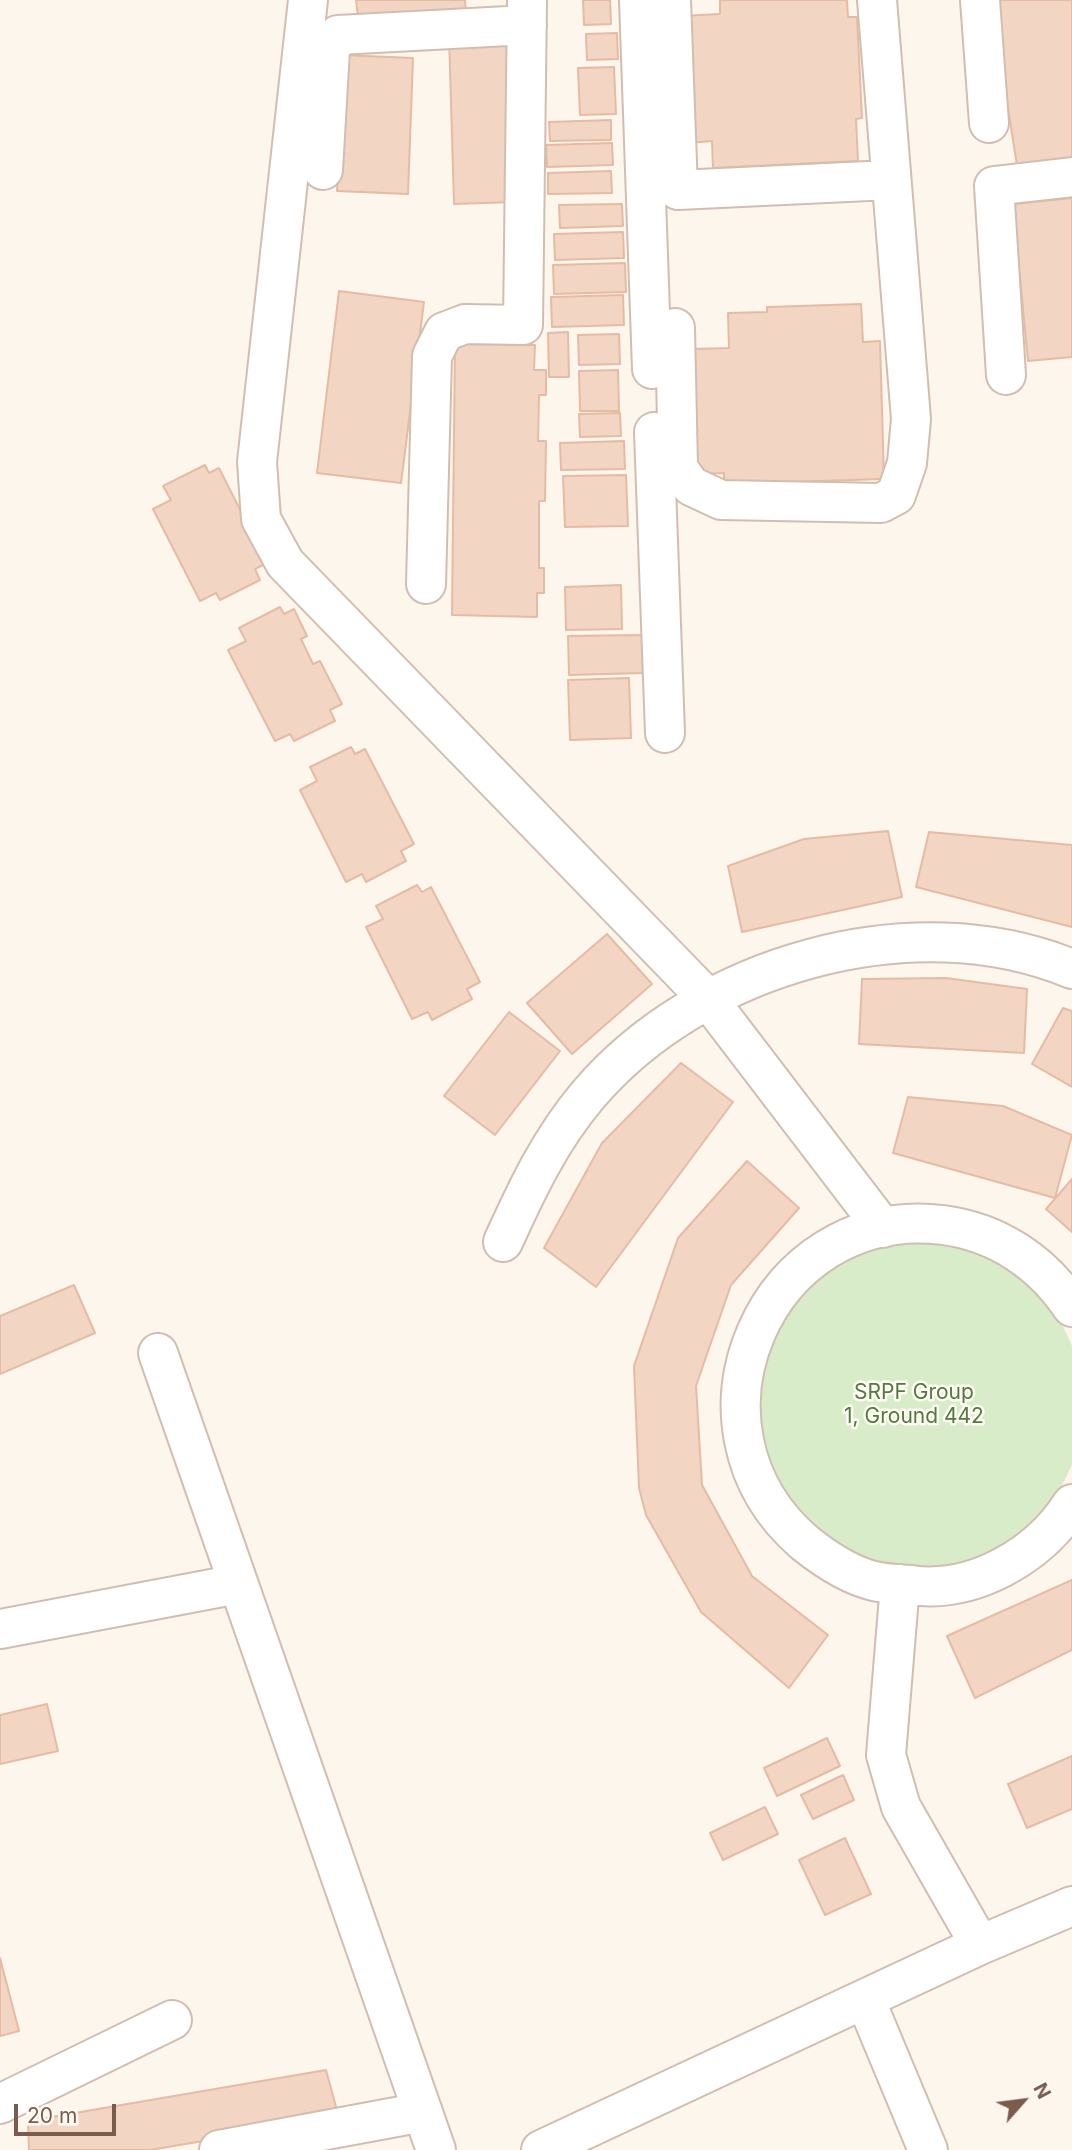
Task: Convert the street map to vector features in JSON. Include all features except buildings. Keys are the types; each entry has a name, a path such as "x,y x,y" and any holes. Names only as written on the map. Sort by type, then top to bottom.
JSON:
{"street":[{"path":"308,0 257,462 261,519 285,563 708,999 883,1228"},
{"path":"639,0 664,733"},
{"path":"671,0 678,190 890,180"},
{"path":"675,328 678,468 691,486 721,500 881,503 896,495 907,463 911,419 877,0"},
{"path":"980,0 989,123"},
{"path":"323,170 330,50 338,35 527,13 523,324 465,324 444,332 432,356 426,584"},
{"path":"1006,375 994,186 1072,177"},
{"path":"503,1242 538,1164 588,1094 651,1036 723,990 803,959 887,944 972,945 1056,962 1072,969"},
{"path":"1072,1307 1056,1283 1016,1250 969,1228 918,1222 866,1230 820,1253 781,1287 754,1332 740,1382 741,1434 757,1483 786,1526 826,1560 873,1581 925,1587 976,1579 1023,1557 1061,1522 1072,1504"},
{"path":"158,1353 436,2150"},
{"path":"0,1629 239,1584"},
{"path":"900,1584 886,1755 901,1807 980,1945"},
{"path":"541,2150 980,1945 1072,1906"},
{"path":"864,1999 928,2150"},
{"path":"0,2104 172,2021"},
{"path":"219,2150 423,2112"}],"green space":[{"name":"SRPF Group 1, Ground 442","path":"919,1241 951,1244 982,1254 1010,1269 1035,1289 1055,1314 1070,1342 1080,1373 1083,1405 1080,1437 1070,1468 1055,1496 1035,1521 1010,1541 982,1556 951,1566 919,1569 887,1566 856,1556 828,1541 803,1521 783,1496 768,1468 758,1437 755,1405 758,1373 768,1342 783,1314 803,1289 828,1269 856,1254 887,1244"}]}
